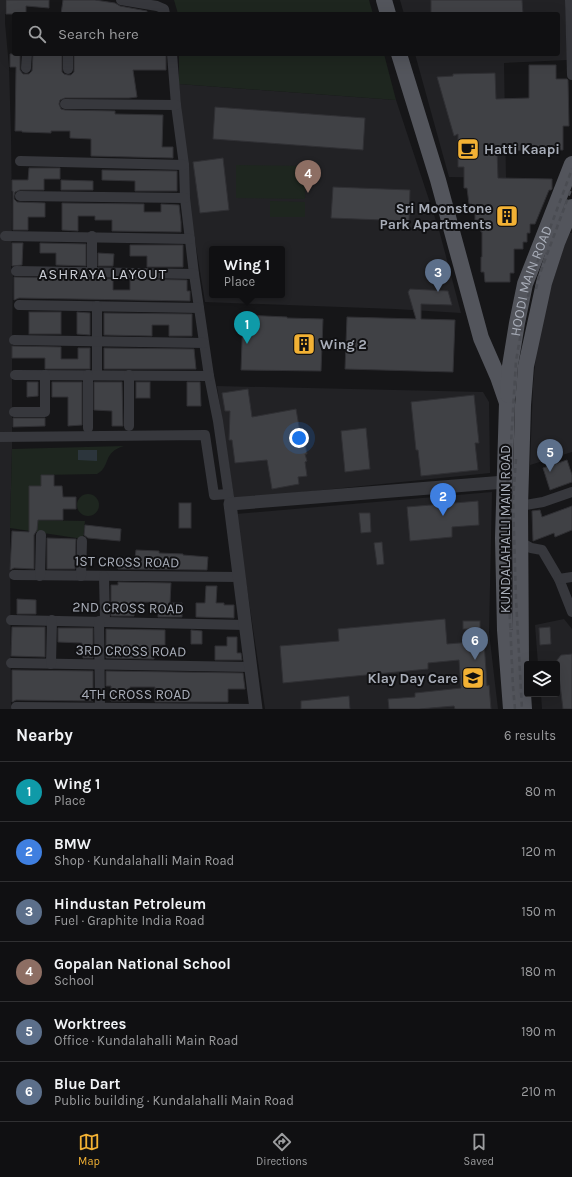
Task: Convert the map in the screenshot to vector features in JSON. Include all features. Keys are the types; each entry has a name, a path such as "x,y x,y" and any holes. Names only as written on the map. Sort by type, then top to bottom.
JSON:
{"main road":[{"path":"384,0 387,12"},
{"name":"KUNDALAHALLI MAIN ROAD","path":"400,56 438,180 481,338 498,377 515,404 520,506 521,663 524,709"},
{"name":"HOODI MAIN ROAD","path":"515,404 510,366 525,284 572,164"},
{"name":"HOODI MAIN ROAD","path":"526,366 544,283 557,243 572,207"},
{"name":"KUNDALAHALLI MAIN ROAD","path":"511,709 505,630 503,538 504,482 515,404 526,366"}],"street":[{"path":"121,0 156,6 164,9 164,12"},
{"path":"570,0 572,75"},
{"path":"26,68 27,56"},
{"path":"68,56 68,69"},
{"path":"172,56 176,104 184,165 185,198 198,308 218,421 240,577 256,709"},
{"path":"65,104 176,104"},
{"path":"20,161 184,165"},
{"path":"20,196 185,198"},
{"path":"5,236 92,236 190,239"},
{"path":"92,236 92,272"},
{"path":"16,271 194,274"},
{"path":"19,305 198,308"},
{"path":"88,428 92,375 97,341 96,306"},
{"path":"14,340 204,343"},
{"path":"15,375 209,376"},
{"path":"14,412 45,412 46,375"},
{"path":"129,376 129,426"},
{"path":"0,437 205,434 214,495 229,499 504,482"},
{"path":"520,506 543,502 572,492"},
{"path":"40,576 41,535"},
{"path":"81,576 82,541"},
{"path":"520,542 531,548 542,550 558,580 572,612"},
{"name":"1ST CROSS ROAD","path":"14,575 240,577"},
{"path":"100,708 100,664 104,576"},
{"path":"558,580 572,577"},
{"name":"2ND CROSS ROAD","path":"11,620 246,625"},
{"path":"52,620 52,664"},
{"name":"3RD CROSS ROAD","path":"11,663 251,667"},
{"name":"4TH CROSS ROAD","path":"16,707 256,709"}],"shaded area":[{"path":"0,0 5,0 11,136 11,268 13,275 10,528 11,709 0,709"},
{"path":"174,0 369,0 372,12 177,12"},
{"path":"400,0 565,0 567,60 504,63 506,178 449,177 416,56 560,56 560,12 403,12"},
{"path":"179,56 385,56 396,100 179,84"},
{"path":"179,84 396,100 439,230 461,313 205,302 191,216"},
{"path":"236,165 306,166 305,199 236,198"},
{"path":"270,201 305,202 305,217 270,217"},
{"path":"570,233 572,233 572,452 530,465 533,386 536,354 548,297 564,246"},
{"path":"217,386 483,392 489,402 490,473 234,499"},
{"path":"124,446 112,452 104,468 97,474 41,475 41,486 29,486 29,520 85,521 83,539 10,528 12,449"},
{"path":"78,450 97,450 97,461 78,460"},
{"path":"492,492 489,632 498,709 265,709 236,514"},
{"path":"88,494 96,497 99,505 96,513 88,516 80,513 77,505 80,497"},
{"path":"564,619 572,629 572,709 542,709 541,697 560,697 560,661 538,661 535,625"}],"building":[{"path":"6,0 49,0 49,8 26,6 26,12 12,12 12,14 6,14"},
{"path":"63,0 95,0 115,3 120,6 147,11 147,12 61,12"},
{"path":"431,0 522,0 523,12 431,12"},
{"path":"10,54 12,54 12,56 20,56 20,70 23,74 29,74 32,71 33,56 62,56 62,72 68,75 71,75 74,72 74,56 166,56 166,70 133,70 137,97 65,98 60,100 59,104 61,109 65,110 115,111 115,114 163,115 162,147 173,147 173,158 91,156 91,139 70,138 70,131 51,131 51,133 15,131 16,67 10,67"},
{"path":"529,65 556,65 556,79 568,80 569,126 563,126 563,150 497,151 498,178 552,179 552,189 549,190 535,224 530,224 530,233 527,233 527,242 523,242 523,249 514,249 514,273 510,273 510,282 485,282 484,272 481,272 481,227 479,227 479,220 475,220 475,212 472,212 472,204 469,204 467,188 464,188 464,167 458,167 458,134 454,136 437,77 453,76 453,74 495,73 496,99 529,98"},
{"path":"215,107 365,118 363,150 213,139"},
{"path":"223,158 229,210 200,213 193,162"},
{"path":"29,168 60,168 60,179 44,179 44,190 20,190 15,192 14,199 17,202 45,203 45,217 28,217 28,230 13,230 12,180 28,180"},
{"path":"102,170 177,171 177,191 135,191 135,181 102,180"},
{"path":"61,180 93,181 93,190 61,190"},
{"path":"333,187 410,190 409,221 331,218"},
{"path":"62,203 144,204 144,212 161,212 161,204 179,205 181,232 112,231 112,220 95,220 95,216 78,216 78,231 62,230"},
{"path":"12,243 23,243 22,265 12,266"},
{"path":"40,243 86,244 86,266 56,265 56,253 40,253"},
{"path":"130,245 183,245 183,267 147,267 147,256 130,256"},
{"path":"98,253 114,254 113,266 98,266"},
{"path":"14,277 113,279 113,290 130,290 130,279 187,280 187,291 190,291 190,301 19,298 14,300"},
{"path":"410,289 448,291 452,305 421,304 421,319 455,320 453,372 345,369 347,317 416,319 408,292"},
{"path":"29,312 61,312 61,334 29,334"},
{"path":"77,312 90,313 90,335 77,334"},
{"path":"104,313 192,314 192,336 169,336 169,325 152,325 152,336 104,335"},
{"path":"243,315 323,319 321,371 241,370"},
{"path":"12,346 61,347 61,359 78,359 78,348 90,348 90,369 45,369 45,358 12,358"},
{"path":"104,348 194,349 196,369 104,369"},
{"path":"27,382 38,382 38,396 27,397"},
{"path":"52,382 82,382 82,425 68,426 68,397 52,397"},
{"path":"94,382 122,382 123,426 112,426 112,411 94,410"},
{"path":"136,382 150,382 150,398 136,398"},
{"path":"187,382 200,382 201,406 187,406"},
{"path":"248,389 252,417 296,409 300,432 303,432 307,454 305,454 307,461 305,462 307,476 298,477 299,484 272,489 267,460 235,463 232,440 229,440 230,411 225,411 222,393"},
{"path":"474,395 479,443 475,443 478,470 421,476 418,450 416,450 411,402"},
{"path":"13,418 45,418 45,426 13,427"},
{"path":"366,428 370,469 345,472 341,431"},
{"path":"567,460 572,475 572,482 550,490 543,468"},
{"path":"41,475 54,475 54,486 62,486 63,497 76,497 76,509 63,509 63,520 38,520 37,530 34,535 34,569 14,568 10,570 12,531 29,532 29,486 41,486"},
{"path":"478,501 479,525 452,527 452,537 410,541 407,507"},
{"path":"179,503 191,503 191,528 179,528"},
{"path":"572,506 572,530 555,537 554,533 533,541 532,511 540,510 542,517"},
{"path":"359,513 370,513 371,532 361,533"},
{"path":"85,525 121,529 120,541 88,538 84,535"},
{"path":"47,538 76,539 75,569 47,569"},
{"path":"382,542 384,564 377,565 374,543"},
{"path":"136,550 159,551 159,553 208,557 207,570 118,569 118,558 135,558"},
{"path":"118,582 171,583 170,603 182,603 182,617 158,617 158,602 134,602 134,616 111,616 111,585 118,585"},
{"path":"206,586 217,586 216,603 234,605 234,618 196,617 196,603 205,603"},
{"path":"17,599 36,600 36,614 17,614"},
{"path":"445,619 447,644 484,641 487,686 489,685 491,709 455,709 454,706 419,709 389,709 388,699 415,697 415,693 461,688 459,660 428,663 428,669 283,683 280,646 339,641 338,629"},
{"path":"463,621 480,621 480,629 463,629"},
{"path":"12,627 45,627 45,657 11,656"},
{"path":"550,627 551,644 540,645 539,628"},
{"path":"58,628 93,628 93,658 83,658 82,643 58,642"},
{"path":"106,629 165,630 165,645 154,645 154,659 106,658"},
{"path":"191,630 202,631 202,644 191,644"},
{"path":"227,637 237,637 237,653 241,653 242,660 215,660 215,646 227,646"},
{"path":"572,654 572,709 563,709 560,684 560,661 557,660 561,655"},
{"path":"12,670 93,671 93,701 16,700 12,702"},
{"path":"106,671 243,673 245,689 228,689 228,702 155,702 155,687 130,687 130,701 111,701 111,686 106,686"},
{"path":"349,696 350,709 301,709 301,701"}],"railway":[{"path":"515,709 509,600 506,500 516,361 533,274 572,169"},
{"path":"536,289 539,276 572,187"},
{"path":"516,459 513,500 516,599 522,709"}],"place":[{"name":"Hatti Kaapi","path":"468,149"},
{"name":"Gopalan National School","path":"308,193"},
{"name":"Sri Moonstone Park Apartments","path":"507,216"},
{"name":"Hindustan Petroleum","path":"438,292"},
{"name":"Wing 1","path":"247,344"},
{"name":"Wing 2","path":"304,344"},
{"name":"Worktrees","path":"550,472"},
{"name":"BMW","path":"443,516"},
{"name":"Blue Dart","path":"475,660"},
{"name":"Klay Day Care","path":"473,678"}],"district":[{"name":"ASHRAYA LAYOUT","path":"103,274"}]}
